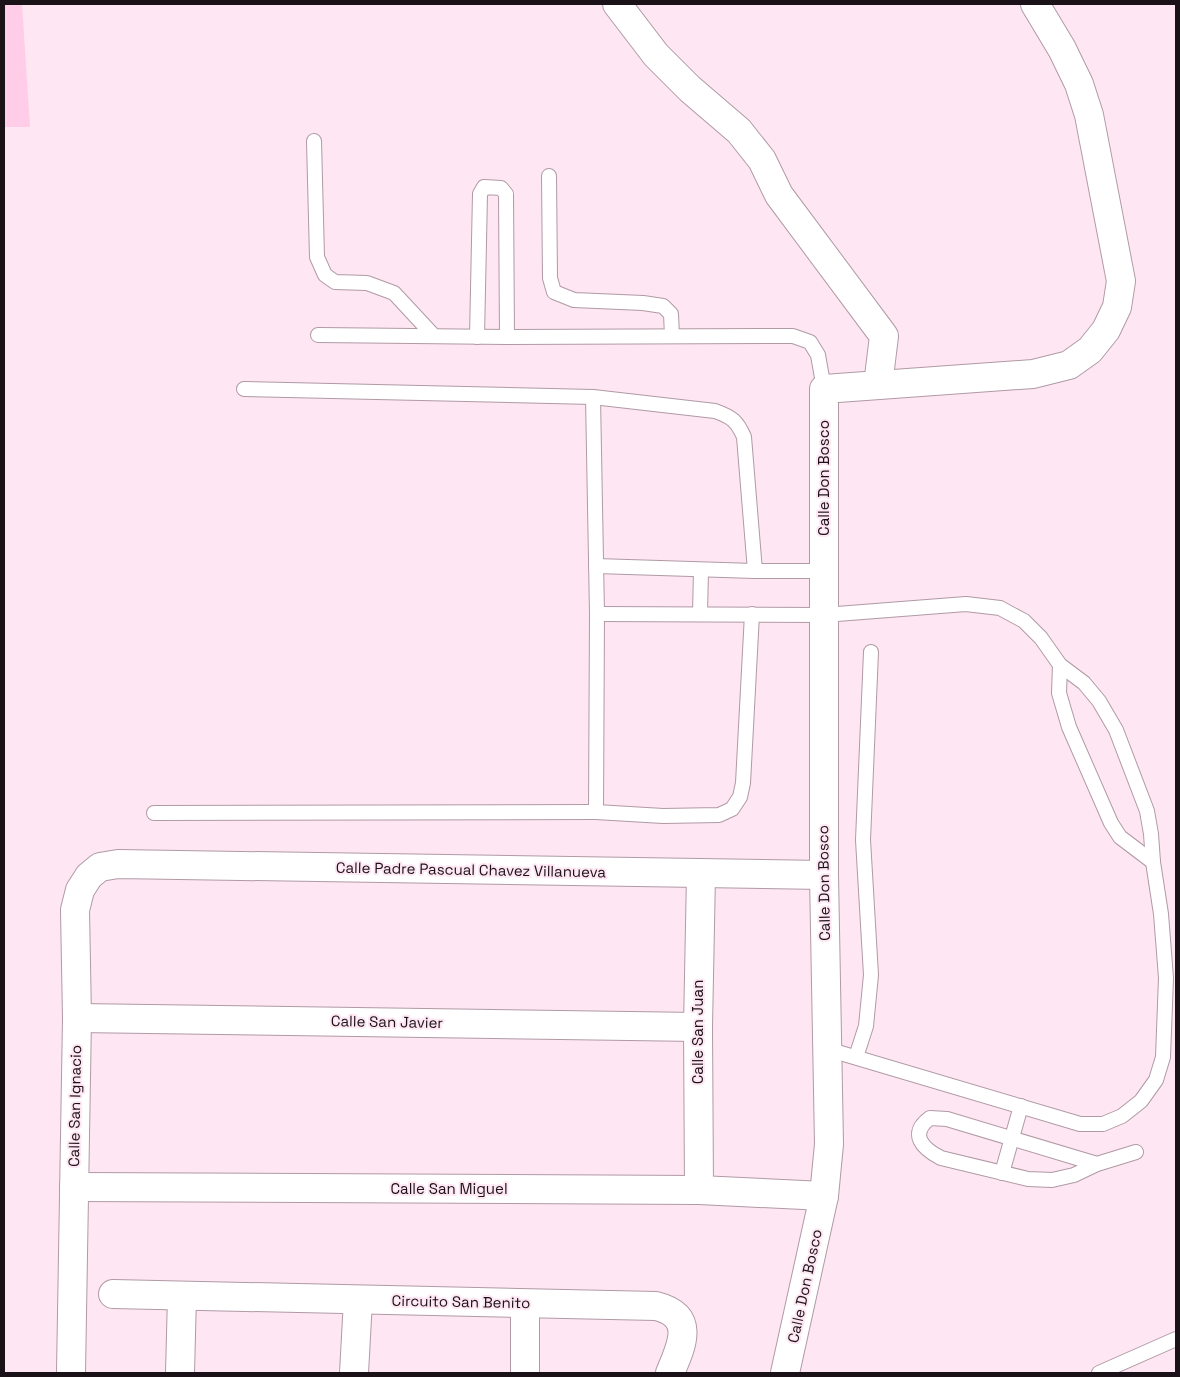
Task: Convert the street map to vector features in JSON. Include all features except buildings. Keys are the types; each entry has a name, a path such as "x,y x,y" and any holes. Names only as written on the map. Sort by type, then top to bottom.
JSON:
{"street":[{"path":"618,4 656,55 690,89 739,131 762,160 779,195 884,336 878,385"},
{"path":"824,389 1033,374 1069,365 1090,350 1106,330 1117,308 1121,281 1089,115 1079,84 1062,49 1035,4"},
{"name":"Calle Don Bosco","path":"786,1373 824,1196 828,1144 824,875 824,389"},
{"name":"Calle Padre Pascual Chavez Villanueva","path":"118,864 824,875"},
{"name":"Calle San Ignacio","path":"71,1373 77,1018 74,910 80,890 88,876 100,867 118,864"},
{"name":"Calle San Juan","path":"699,1190 698,1027 701,874"},
{"name":"Calle San Javier","path":"77,1018 698,1027"},
{"name":"Calle San Miguel","path":"74,1187 699,1190 824,1196"},
{"name":"Circuito San Benito","path":"113,1294 656,1306 669,1309 677,1315 682,1325 682,1342 670,1373"},
{"path":"180,1373 182,1296"},
{"path":"354,1373 358,1300"},
{"path":"525,1304 526,1373"}],"lane":[{"path":"314,141 318,257 325,274 335,282 367,283 394,293 434,336"},
{"path":"549,176 550,278 554,292 574,300 643,303 663,306 671,314 672,336"},
{"path":"477,337 480,194 484,187 501,188 506,194 507,337"},
{"path":"318,335 477,337 794,336 810,342 818,355 824,389"},
{"path":"244,389 594,397 715,411 729,416 738,425 744,437 755,572"},
{"path":"594,397 597,614 596,812"},
{"path":"596,566 755,572 824,571"},
{"path":"700,614 701,570"},
{"path":"597,614 824,615 966,604 1000,608 1024,621 1041,638 1060,665 1084,683 1099,701 1116,730 1147,811 1161,914 1166,978 1163,1057 1156,1080 1141,1101 1122,1116 1103,1124 1080,1124 827,1049"},
{"path":"154,813 596,812 663,816 719,815 732,809 740,797 743,783 752,614"},
{"path":"856,1057 866,1026 871,975 863,840 871,652"},
{"path":"1060,665 1060,692 1069,727 1110,824 1120,838 1153,862"},
{"path":"1002,1173 1021,1106"},
{"path":"1097,1164 947,1119 930,1118 922,1123 919,1133 921,1144 928,1152 941,1158 1028,1179 1052,1180 1074,1175 1097,1164 1136,1152"},
{"path":"1099,1373 1176,1339"}],"shaded area":[{"path":"4,4 22,4 30,127 4,127"}]}
